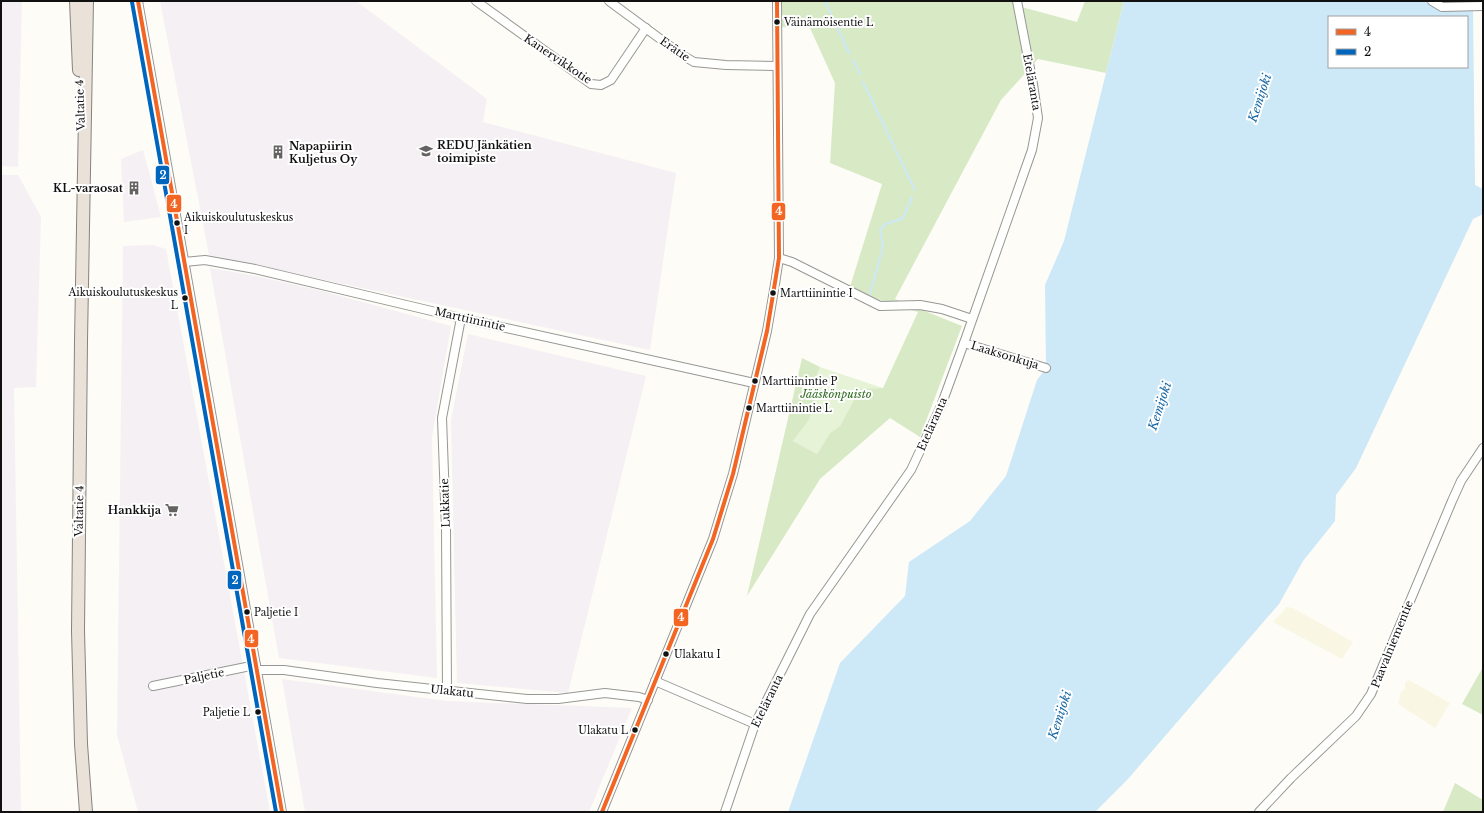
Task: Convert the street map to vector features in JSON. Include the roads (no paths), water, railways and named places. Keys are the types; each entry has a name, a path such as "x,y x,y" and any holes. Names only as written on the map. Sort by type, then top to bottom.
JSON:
{"highway":[{"name":"Valtatie 4","path":"76,1 84,209"},
{"name":"Valtatie 4","path":"86,812 81,744 78,631 87,1"}],"street":[{"path":"138,1 282,812"},
{"name":"Kanervikkotie","path":"476,1 591,84 601,85 611,80 646,28"},
{"name":"Erätie","path":"609,1 682,55 694,62 726,65 777,66"},
{"path":"602,812 717,525 733,474 770,314 779,258 777,1"},
{"name":"Eteläranta","path":"725,812 755,724 810,614 911,470 941,406 964,343 1032,150 1038,118 1017,1"},
{"path":"1432,1 1442,7 1483,6"},
{"path":"779,258 792,262 880,306 920,305 942,309 972,319"},
{"name":"Marttiinintie","path":"184,262 205,260 255,269 461,318 754,383"},
{"name":"Lukkatie","path":"447,691 446,528 442,418 461,318"},
{"name":"Laaksonkuja","path":"964,343 1046,368"},
{"name":"Paavalniementie","path":"1259,812 1291,778 1356,716 1371,694 1461,481 1483,448"},
{"name":"Paljetie","path":"153,686 256,668"},
{"name":"Ulakatu","path":"256,668 284,670 447,691 528,699 558,699 605,694 639,697 648,700"},
{"path":"655,681 755,724"}],"water":[{"name":"Kemijoki","path":"1124,1 1483,1 1483,3 1473,9 1475,185 1483,189 1483,214 1473,219 1356,468 1336,495 1335,521 1303,561 1279,604 1128,779 1095,812 788,812 840,663 905,596 909,562 970,521 1006,476 1037,380 1046,368 1045,285 1064,241"}],"waterway":[{"path":"825,1 849,53"},
{"path":"853,60 860,74"},
{"path":"863,82 915,190"},
{"path":"870,294 883,247 880,229 886,224 903,218 912,197"}],"place":[{"name":"Väinämöisentie L","path":"777,22"},
{"name":"REDU Jänkätien toimipiste","path":"426,151"},
{"name":"Napapiirin Kuljetus Oy","path":"278,152"},
{"name":"KL-varaosat","path":"134,188"},
{"name":"Aikuiskoulutuskeskus I","path":"177,223"},
{"name":"Marttiinintie I","path":"773,293"},
{"name":"Aikuiskoulutuskeskus L","path":"185,298"},
{"name":"Marttiinintie P","path":"755,381"},
{"name":"Marttiinintie L","path":"749,408"},
{"name":"Hankkija","path":"172,510"},
{"name":"Paljetie I","path":"247,612"},
{"name":"Ulakatu I","path":"666,654"},
{"name":"Paljetie L","path":"258,712"},
{"name":"Ulakatu L","path":"635,730"}],"park label":[{"name":"Jääskönpuisto","path":"836,394"}]}
